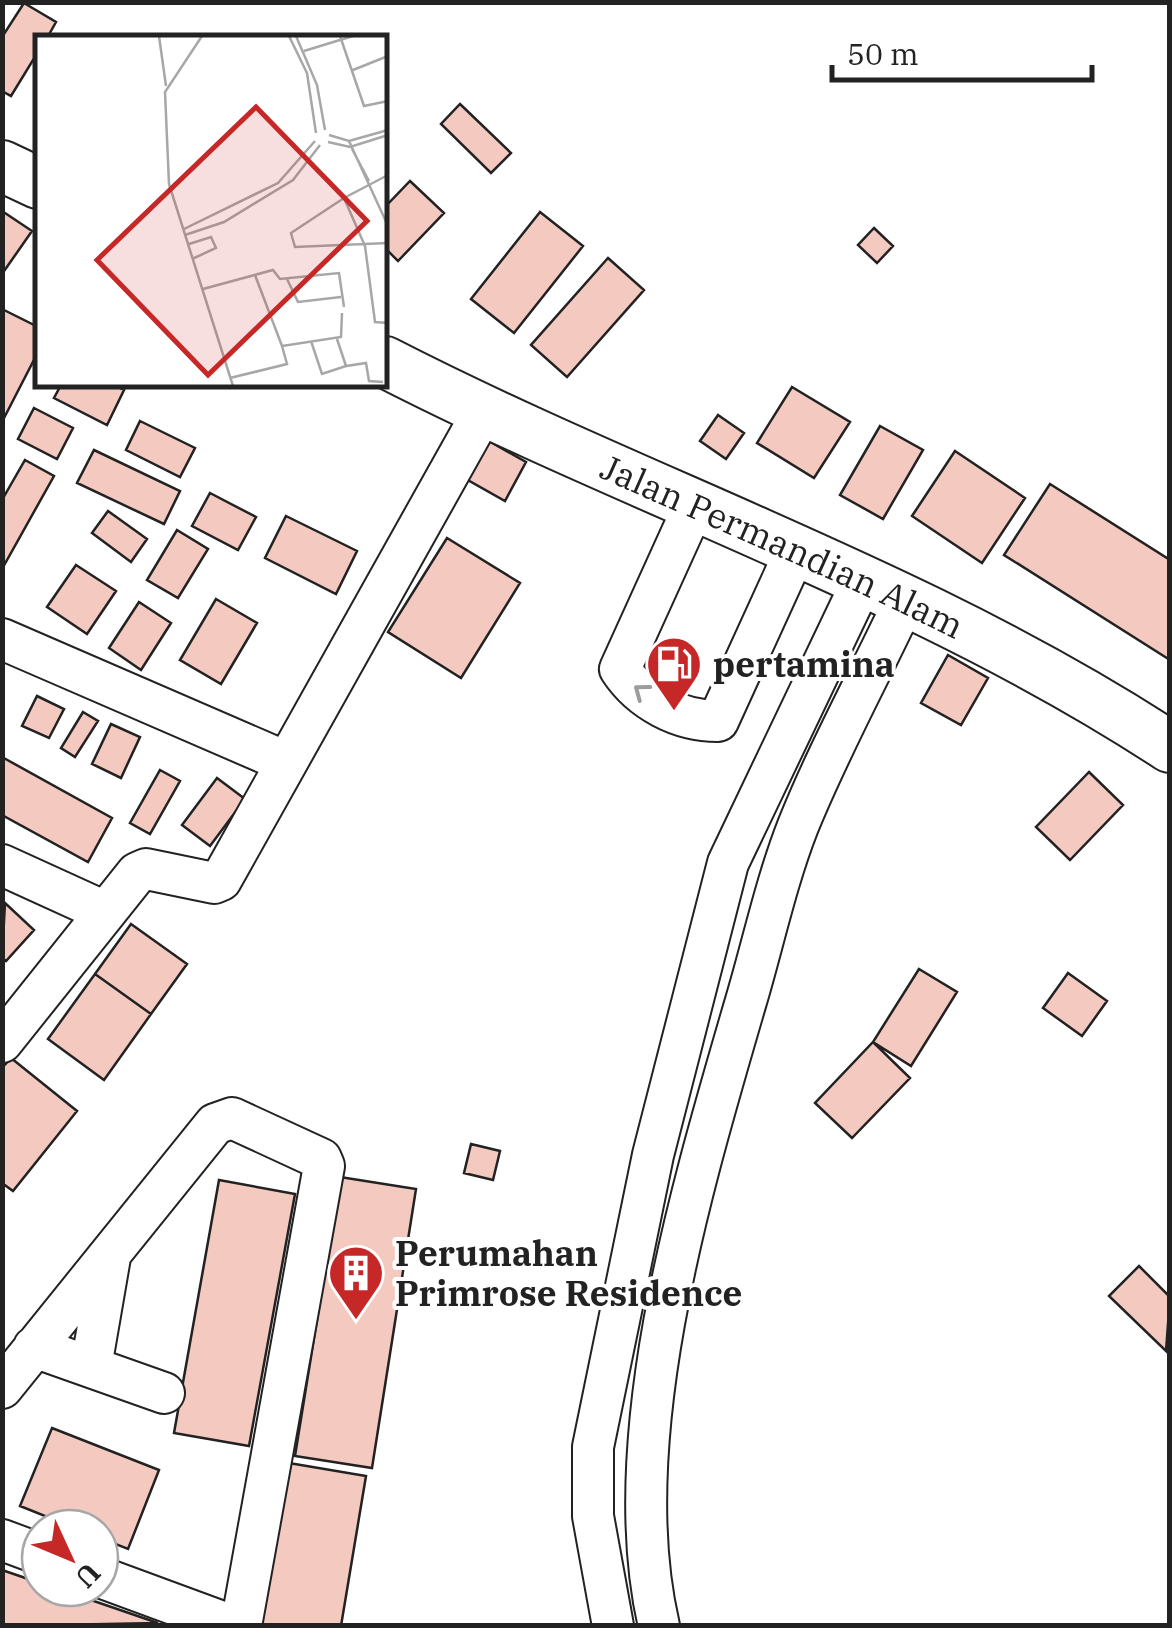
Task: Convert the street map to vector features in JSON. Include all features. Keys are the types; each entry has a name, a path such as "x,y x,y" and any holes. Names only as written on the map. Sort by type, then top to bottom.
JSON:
{"main road":[{"path":"2,166 35,181"},
{"name":"Jalan Permandian Alam","path":"388,364 483,412 884,590 1049,673 1170,747"}],"street":[{"path":"2,1042 104,911 146,869 214,883 221,880 483,412"},
{"path":"694,506 620,669 635,692 694,721 718,721 796,550"},
{"path":"613,1626 595,1532 593,1447 653,1155 728,864 884,590"},
{"path":"659,1626 648,1581 645,1478 658,1353 714,1112 797,828 884,590"},
{"path":"2,639 286,762"},
{"path":"2,866 104,911"},
{"path":"2,1388 222,1120 232,1118 312,1152 324,1166 241,1626"},
{"path":"91,1367 110,1253"},
{"path":"34,1348 164,1393"},
{"path":"120,1584 233,1626"}],"building":[{"path":"24,3 56,22 49,35 35,35 35,57 11,96 2,91 2,37"},
{"path":"460,104 511,153 491,173 441,124"},
{"path":"410,181 444,213 398,261 388,251 388,204"},
{"path":"2,211 32,231 2,274"},
{"path":"540,212 583,246 514,333 471,299"},
{"path":"874,228 893,246 877,263 858,245"},
{"path":"608,258 644,290 567,377 531,345"},
{"path":"2,309 35,326 35,358 3,420"},
{"path":"792,387 850,422 814,478 757,443"},
{"path":"59,388 124,390 107,425 54,398"},
{"path":"34,408 73,428 57,459 18,439"},
{"path":"718,415 744,433 726,459 700,441"},
{"path":"140,421 195,448 180,477 126,450"},
{"path":"880,426 923,450 883,519 840,495"},
{"path":"487,440 526,462 505,501 466,479"},
{"path":"94,450 180,491 164,524 77,483"},
{"path":"955,451 1025,498 982,563 912,516"},
{"path":"25,460 54,476 2,569 2,500"},
{"path":"1050,484 1170,560 1170,660 1004,555"},
{"path":"210,493 256,517 238,550 192,526"},
{"path":"108,511 147,539 131,562 92,533"},
{"path":"286,516 357,551 336,594 265,558"},
{"path":"177,530 208,549 178,598 147,580"},
{"path":"447,538 520,583 461,678 388,632"},
{"path":"76,565 116,591 87,634 47,607"},
{"path":"216,599 257,623 221,684 180,660"},
{"path":"139,602 171,623 141,670 109,648"},
{"path":"948,655 988,678 961,725 921,703"},
{"path":"37,696 64,709 49,738 22,726"},
{"path":"83,712 98,721 75,757 61,748"},
{"path":"111,724 140,737 121,778 92,764"},
{"path":"2,757 112,818 88,862 2,815"},
{"path":"160,770 180,781 150,834 130,823"},
{"path":"1089,772 1123,805 1070,860 1036,827"},
{"path":"217,778 245,799 210,846 182,825"},
{"path":"5,903 34,930 6,961 2,958"},
{"path":"131,924 187,964 151,1014 95,974"},
{"path":"919,969 957,992 911,1066 873,1042"},
{"path":"1068,973 1107,1001 1082,1036 1043,1008"},
{"path":"95,974 151,1014 104,1080 48,1039"},
{"path":"873,1042 910,1078 852,1138 815,1103"},
{"path":"11,1058 77,1111 13,1191 2,1183 2,1068"},
{"path":"471,1144 500,1151 493,1180 464,1173"},
{"name":"Perumahan Primrose Residence","path":"340,1177 416,1189 372,1468 295,1456"},
{"path":"219,1180 295,1194 249,1446 174,1433"},
{"path":"1139,1266 1170,1297 1166,1351 1109,1296"},
{"path":"52,1428 159,1470 128,1549 120,1546 120,1508 20,1506"},
{"path":"289,1463 366,1476 341,1626 261,1626"},
{"path":"2,1570 20,1576 20,1608 114,1608 158,1623 2,1626"}],"place":[{"name":"pertamina","path":"674,713"},
{"name":"Perumahan Primrose Residence","path":"356,1322"}]}
